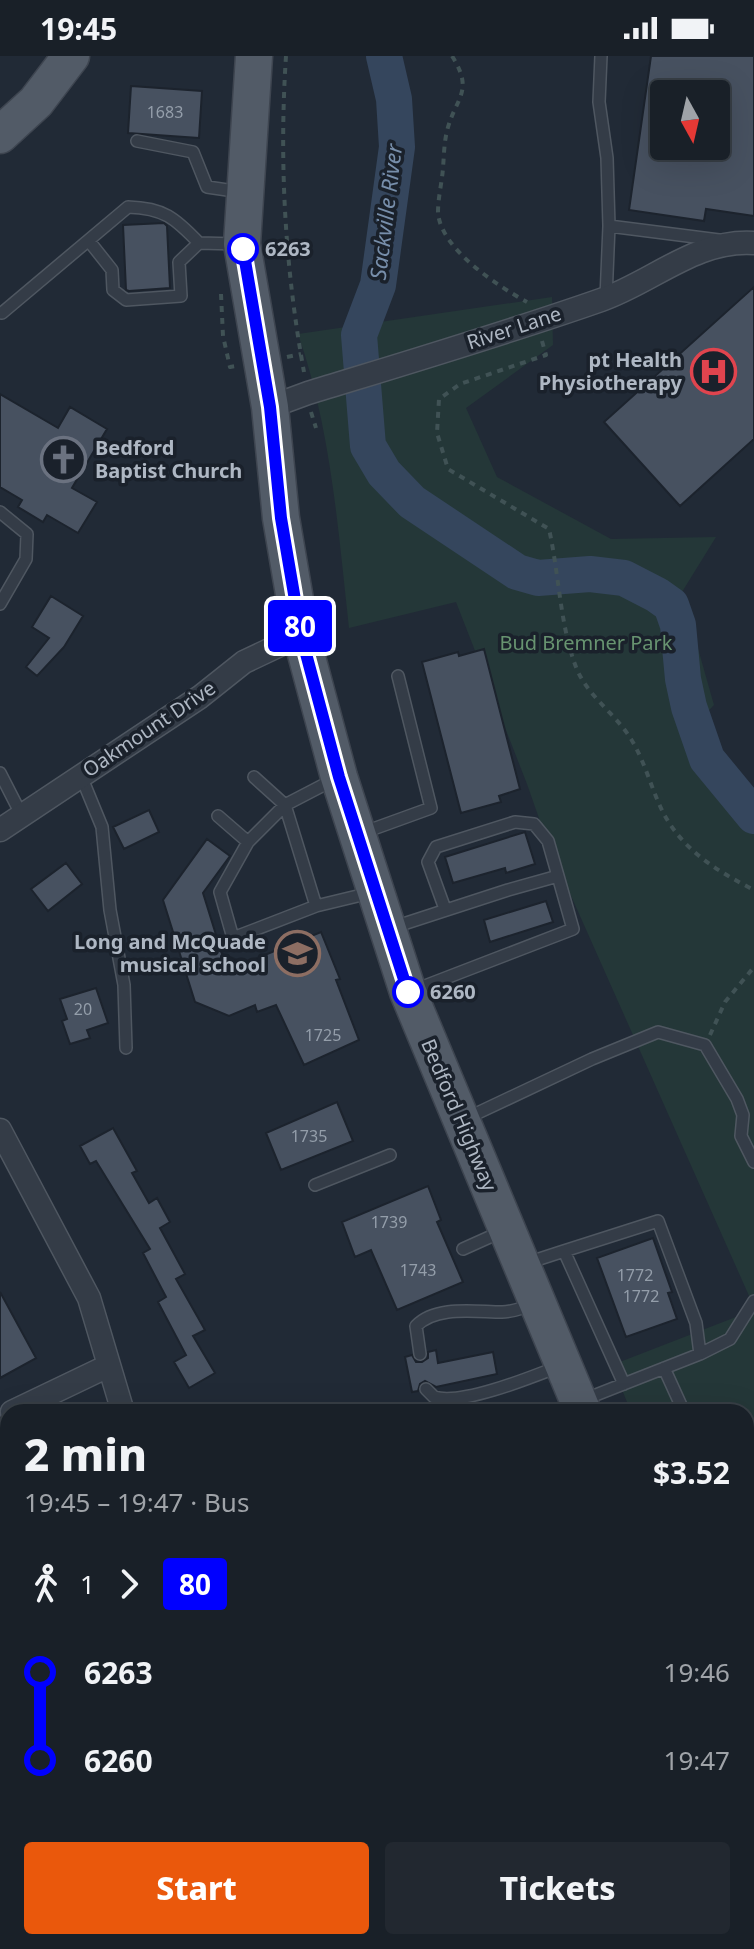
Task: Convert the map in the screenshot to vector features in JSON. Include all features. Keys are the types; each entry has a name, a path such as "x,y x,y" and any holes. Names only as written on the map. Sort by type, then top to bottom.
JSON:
{"main road":[{"path":"0,135 36,102 71,56"},
{"name":"Bedford Highway","path":"254,56 242,244 270,407 281,518 301,635 339,777 408,992 580,1404"}],"street":[{"name":"River Lane","path":"270,407 606,299 700,251 746,243"},
{"name":"Oakmount Drive","path":"0,830 200,697 244,662 301,635"},
{"path":"0,1130 89,1298 120,1404"},
{"path":"29,1404 108,1366"}],"lane":[{"path":"601,56 599,102 607,158 609,226 606,299"},
{"path":"137,141 193,152 207,187 245,192"},
{"path":"2,313 128,207 153,208 178,220 199,243"},
{"path":"609,226 746,243"},
{"path":"89,241 112,270 113,290 126,300 181,296 179,262 199,243 242,244"},
{"path":"0,512 27,534 26,559 0,604"},
{"path":"357,835 431,808 398,676"},
{"path":"0,773 21,814"},
{"path":"81,775 102,827 110,910 124,985 126,1048"},
{"path":"254,777 285,805 316,906"},
{"path":"339,777 285,805 248,842 220,892 233,938 316,906 375,892"},
{"path":"218,816 248,842"},
{"path":"408,992 573,929 548,841 534,824 515,822 436,847 428,862 445,909"},
{"path":"387,929 558,876"},
{"path":"462,1120 592,1059 658,1032 705,1045 737,1099 743,1115 741,1136 754,1162"},
{"path":"743,1115 754,1106"},
{"path":"315,1185 390,1155"},
{"path":"522,1265 658,1221 696,1323 700,1354"},
{"path":"463,1249 507,1229"},
{"path":"564,1251 624,1384"},
{"path":"587,1404 624,1384 730,1339 754,1301"},
{"path":"420,1354 416,1326 425,1317 477,1310 506,1313 538,1303"},
{"path":"426,1389 434,1397 453,1400 532,1377 563,1364"},
{"path":"664,1368 680,1404"}],"path":[{"path":"286,56 283,172 288,251 308,393 316,428"},
{"path":"553,547 569,642 583,686 610,711 631,738 661,807 679,838 700,858 754,890"},
{"path":"705,1045 725,1002 754,967"}],"green space":[{"name":"Bud Bremner Park","path":"552,297 553,345 466,408 497,477 611,539 716,537 682,592 714,705 693,727 710,753 754,795 754,1307 548,844 456,602 349,628 326,443 298,334"},
{"path":"754,1310 754,1404 628,1404 612,1365"}],"building":[{"path":"651,56 754,56 754,216 706,209 704,221 629,210"},
{"path":"131,86 202,91 199,138 128,133"},
{"path":"164,223 167,226 170,288 126,290 123,225"},
{"path":"754,287 754,439 680,506 604,422"},
{"name":"Bedford Baptist Church","path":"0,394 58,428 70,407 107,429 72,488 97,502 78,533 47,515 43,522 18,507 22,500 0,487"},
{"path":"51,596 83,616 64,647 37,676 26,667 49,638 32,627"},
{"path":"484,649 520,789 499,796 501,802 461,813 422,662"},
{"path":"149,810 159,832 124,849 113,827"},
{"path":"525,832 535,864 506,873 505,868 453,883 445,857"},
{"path":"207,839 230,856 203,893 222,954 245,963 321,932 359,1040 304,1065 276,1005 257,1012 255,1005 229,1016 195,1002 163,900"},
{"path":"66,863 82,884 48,911 31,889"},
{"path":"546,901 553,922 490,942 484,920"},
{"path":"96,988 108,1023 87,1030 90,1038 70,1044 62,1021 67,1019 60,999"},
{"path":"337,1102 353,1141 281,1170 266,1133"},
{"path":"113,1128 137,1171 132,1173 149,1203 157,1198 170,1222 160,1228 185,1274 176,1279 205,1330 193,1336 215,1373 189,1388 174,1362 186,1355 158,1302 166,1297 143,1253 150,1249 96,1161 90,1164 80,1146"},
{"path":"428,1186 441,1220 437,1222 463,1282 397,1310 371,1250 355,1257 342,1222"},
{"path":"653,1238 672,1292 668,1293 677,1319 626,1337 597,1258"},
{"path":"0,1292 36,1358 0,1378"},
{"path":"436,1350 438,1363 493,1352 497,1374 436,1387 425,1381 418,1391 412,1392 405,1357 412,1355 416,1362 422,1362 428,1358 428,1352"}],"waterway":[{"name":"Sackville River","path":"384,56 394,99 397,147 378,285 359,335 368,446 384,473 412,502 517,572 538,578 590,574 624,578 671,605 678,625 689,707 707,759 754,816"}],"bus line":[{"name":"80","path":"243,249 270,407 281,518 301,635 339,777 408,992"}],"place":[{"name":"6263","path":"243,249"},
{"name":"pt Health Physiotherapy","path":"713,372"},
{"name":"Bedford Baptist Church","path":"64,459"},
{"name":"Long and McQuade musical school","path":"297,954"},
{"name":"6260","path":"408,992"}]}
